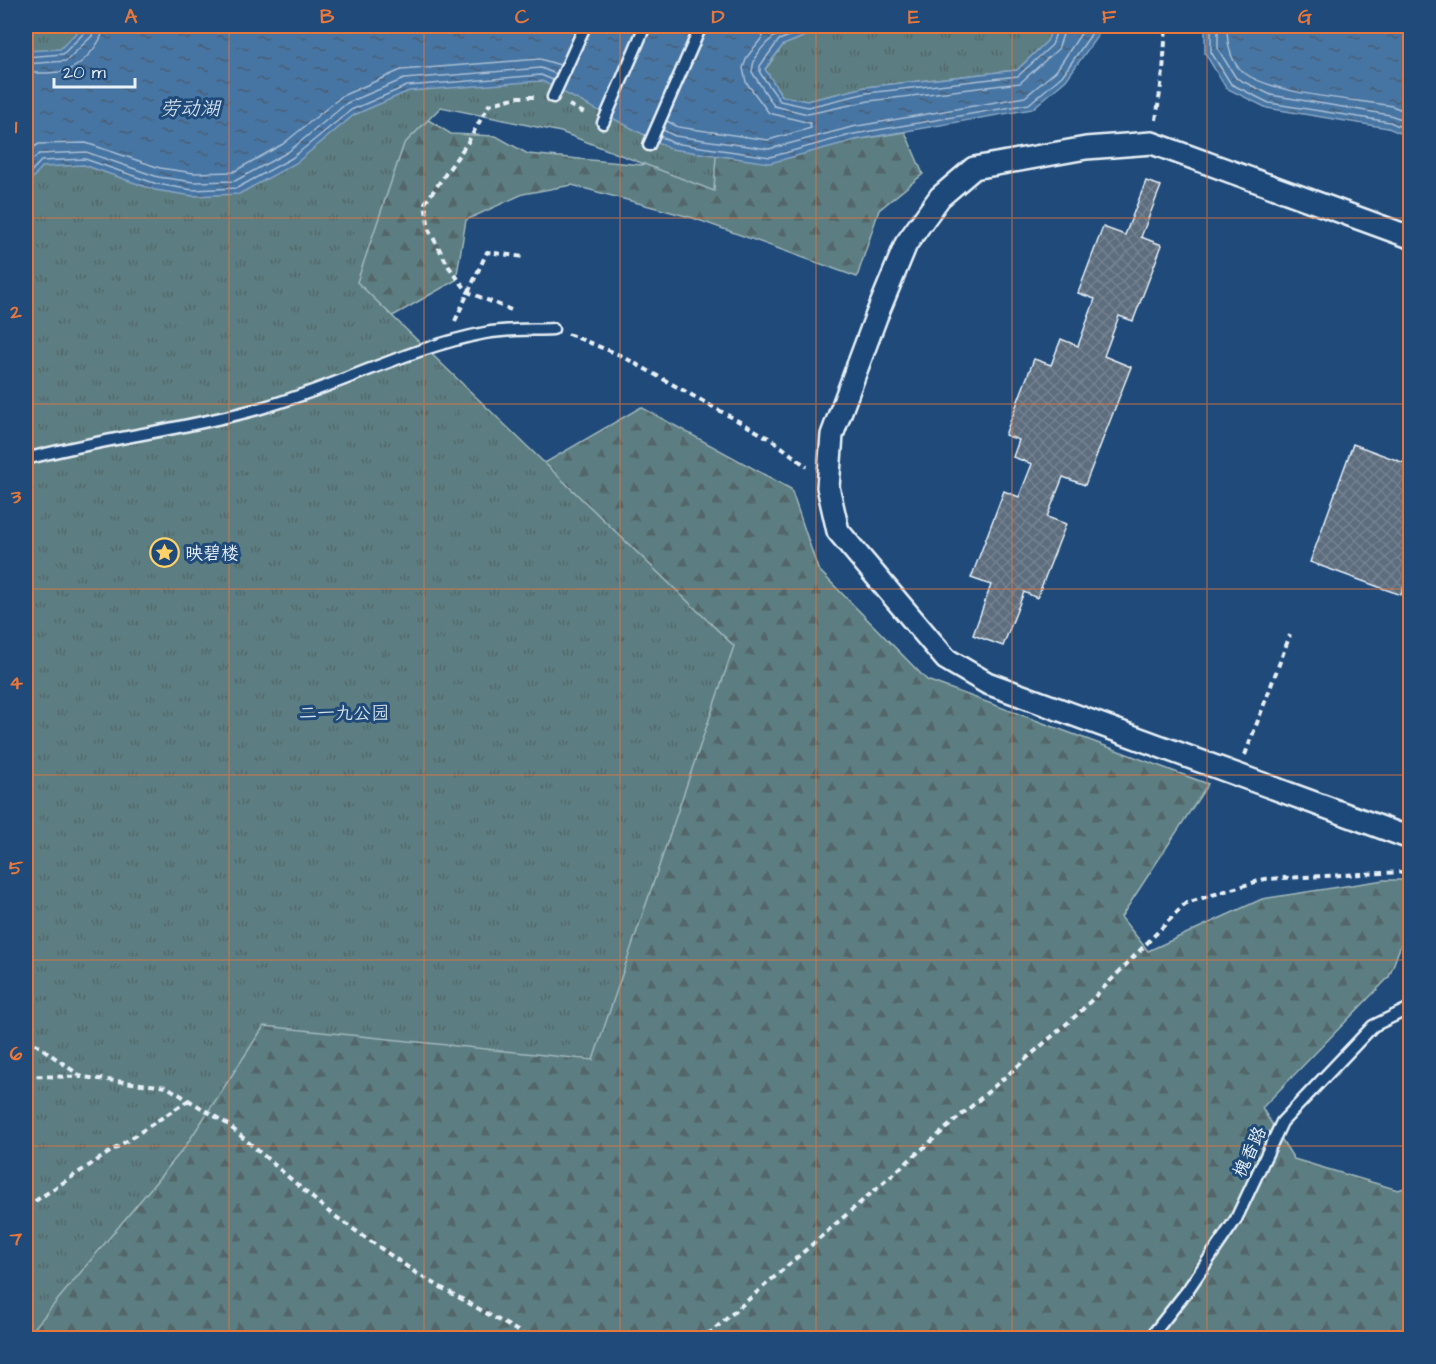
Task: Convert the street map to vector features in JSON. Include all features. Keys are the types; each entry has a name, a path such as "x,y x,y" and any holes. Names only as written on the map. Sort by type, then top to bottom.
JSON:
{"street":[{"path":"1410,237 1152,143 1086,148 974,168 940,197 906,244 832,435 828,487 838,531 946,659 987,683 1410,838"}],"lane":[{"path":"553,97 585,26"},
{"path":"603,123 645,26"},
{"path":"649,145 701,26"},
{"path":"26,459 71,446 220,420 308,395 388,361 486,333 553,329"},
{"name":"槐香路","path":"1150,1338 1187,1291 1236,1219 1282,1122 1373,1026 1410,1008"}],"path":[{"path":"1152,143 1163,72 1166,26"},
{"path":"603,123 553,97 516,97 489,105 468,142 425,203 429,230 449,267 468,292 620,355 774,441 828,487"},
{"path":"444,345 487,252 524,256"},
{"path":"1239,775 1251,735 1290,635"},
{"path":"697,1338 711,1332 1080,1013 1186,903 1265,879 1402,872 1410,868"},
{"path":"26,1037 82,1077"},
{"path":"26,1076 82,1077 167,1087 226,1123 328,1212 416,1273 530,1338"},
{"path":"26,1207 189,1100"}],"green space":[{"name":"二一九公园","path":"26,26 723,26 714,191 561,132 441,107 404,144 357,282 734,646 593,1060 264,1026 185,1147 26,1338"},
{"path":"831,26 1053,26 1048,41 1017,70 866,87 807,101 782,96 765,70 783,45"},
{"path":"417,113 451,134 496,136 528,154 642,165 671,149 855,140 905,132 923,174 879,210 857,277 693,218 572,185 523,194 466,220 456,280 317,359 526,474 641,407 791,489 818,569 927,680 1208,784 1121,917 1148,951 1262,899 1384,880 1410,880 1410,920 1389,977 1262,1108 1294,1159 1398,1190 1410,1186 1410,1338 26,1338 26,186"}],"water":[{"name":"劳动湖","path":"83,26 831,26 783,45 765,69 782,96 807,101 866,87 1017,70 1047,41 1053,26 1101,26 1096,38 1066,80 1032,109 855,140 770,163 671,149 542,81 409,91 354,115 296,163 239,194 193,196 155,190 84,165 42,167 26,186 26,51 60,49"},
{"path":"1205,26 1410,26 1410,137 1388,128 1267,108 1226,88 1205,53"}],"building":[{"path":"1146,181 1161,186 1141,237 1162,245 1133,321 1119,316 1104,356 1131,367 1085,485 1063,477 1047,517 1066,524 1037,598 1024,592 1003,646 973,635 991,585 971,578 1004,491 1019,497 1032,464 1013,457 1019,440 1005,435 1034,359 1051,365 1061,339 1078,346 1095,299 1078,293 1103,227 1125,235"},
{"path":"1353,444 1410,465 1410,569 1401,595 1310,562"}],"place":[{"name":"映碧楼","path":"164,553"}]}
